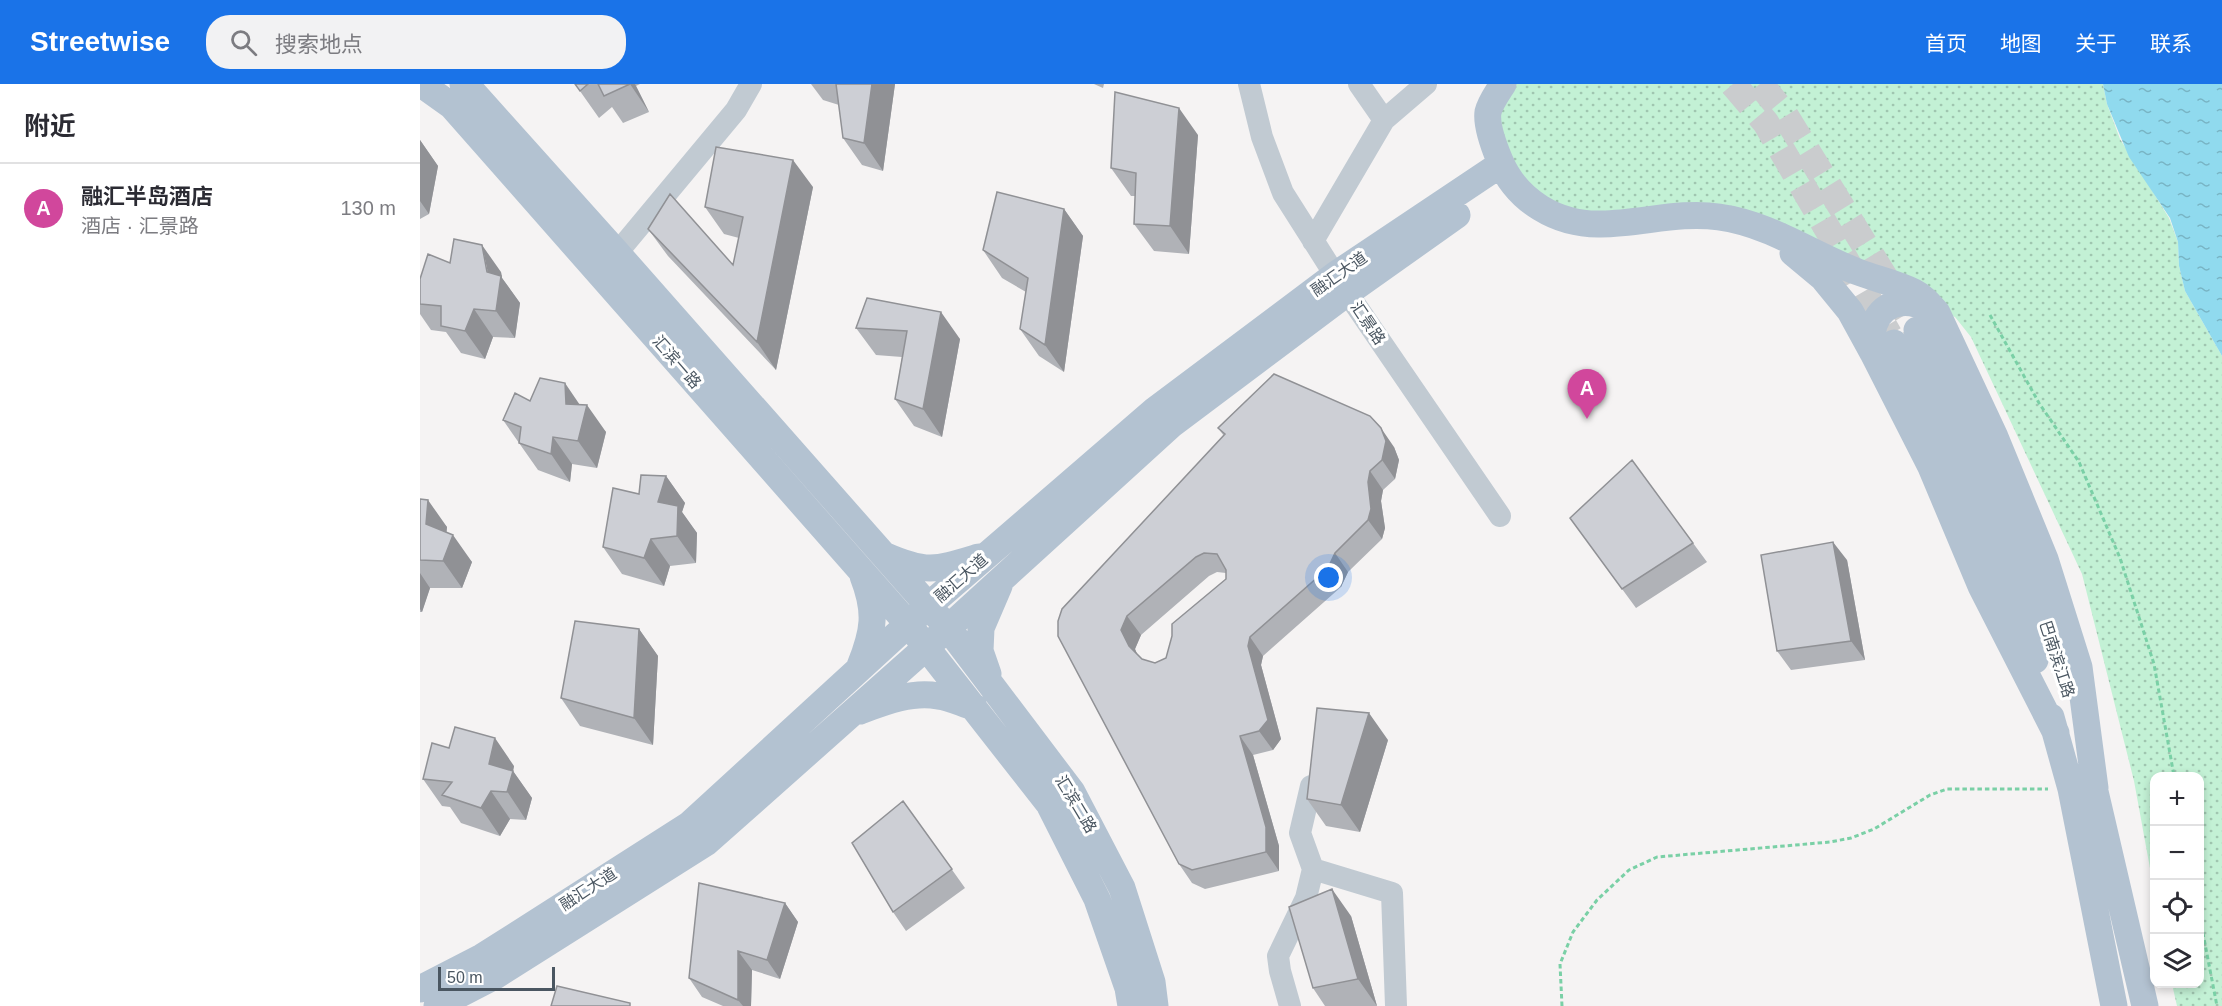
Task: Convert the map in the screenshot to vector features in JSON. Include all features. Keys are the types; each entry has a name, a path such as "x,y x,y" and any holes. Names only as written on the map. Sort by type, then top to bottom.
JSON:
{"main road":[{"name":"汇滨一路","path":"421,84 452,106 927,646"},
{"name":"汇滨一路","path":"463,84 470,89 617,253 948,628"},
{"path":"1488,84 1479,116 1501,174 1523,207 1544,220 1571,230 1597,232 1680,225 1716,226 1740,231 1768,241 1798,256 1823,278 1850,311 1905,335 1927,301 1915,293 1858,272 1773,231 1746,222 1718,216 1682,215 1600,225 1571,221 1547,212 1528,201 1501,174 1488,113 1503,84"},
{"name":"融汇大道","path":"420,989 482,957 689,825 928,606 1155,410 1501,174"},
{"name":"融汇大道","path":"437,1006 495,976 707,842 948,628 1171,425 1341,284"},
{"name":"巴南滨江路","path":"1905,335 1953,458 2005,578 2035,660 2056,732 2083,788 2145,1006"},
{"name":"巴南滨江路","path":"1905,335 1976,446 2026,566 2058,656 2083,788 2114,1006"},
{"path":"882,554 910,566 933,569 989,554"},
{"path":"859,669 870,643 873,619 871,598 860,570"},
{"path":"992,684 980,651 981,628 1003,576"},
{"name":"汇滨二路","path":"948,628 1072,792 1122,888 1152,982 1155,1006"},
{"name":"汇滨二路","path":"927,646 1049,804 1097,899 1128,988 1131,1006"},
{"path":"851,714 884,702 913,696 938,696 974,707"}],"street":[{"path":"617,253 736,110 751,84"},
{"name":"汇景路","path":"1249,84 1262,138 1283,193 1341,284 1500,516"},
{"path":"1359,84 1384,120"},
{"path":"1313,241 1384,120 1426,84"},
{"path":"1290,1006 1278,957 1306,898 1313,869 1300,833 1311,786"},
{"path":"1313,869 1392,893 1396,1006"}],"path":[{"path":"1990,315 2039,403 2079,462 2120,558 2154,664 2173,772"},
{"path":"1562,1006 1560,964 1573,932 1597,900 1629,870 1657,857 1830,842 1851,838 1874,829 1930,795 1947,789 2083,788"},
{"path":"2202,934 2217,1006"}],"green space":[{"path":"1507,84 2103,84 2107,104 2120,139 2169,218 2178,242 2179,266 2185,291 2222,356 2222,1006 2177,1006 2173,988 2204,988 2204,772 2150,772 2150,868 2134,781 2082,574 1971,337 1955,317 1834,269 1787,232 1605,217 1530,196 1495,128"}],"water":[{"path":"2103,84 2222,84 2222,356 2185,291 2179,266 2178,242 2170,218 2129,157 2107,104"}],"building":[{"path":"575,84 588,84 580,91"},
{"path":"598,84 630,84 604,96"},
{"path":"836,84 872,84 864,143 843,138"},
{"path":"1115,92 1179,108 1170,226 1134,224 1136,173 1111,168"},
{"path":"716,147 793,160 757,342 648,229 670,194 733,265 743,217 705,207"},
{"path":"997,192 1064,209 1045,345 1020,329 1028,278 983,250"},
{"path":"454,239 482,245 487,272 501,276 496,311 474,309 465,331 441,326 441,306 420,304 420,279 428,254 450,263"},
{"path":"867,298 941,312 923,409 895,399 907,331 856,328"},
{"path":"1274,374 1370,416 1381,428 1386,441 1382,460 1370,471 1368,482 1371,509 1368,520 1335,553 1328,568 1250,637 1248,646 1268,720 1259,731 1240,736 1266,827 1266,852 1192,870 1179,864 1058,636 1058,621 1062,609 1225,434 1218,428","holes":["1204,553 1217,554 1226,570 1226,579 1172,624 1172,636 1166,658 1155,663 1142,659 1129,646 1121,630 1127,616 1196,557"]},
{"path":"540,378 565,383 566,404 587,405 578,441 553,437 551,454 519,443 521,427 503,420 515,393 530,401"},
{"path":"1632,460 1693,543 1622,589 1570,518"},
{"path":"641,475 666,476 658,502 678,506 677,536 651,539 644,558 603,547 613,488 639,494"},
{"path":"420,499 428,500 426,524 453,535 443,561 420,560"},
{"path":"1833,542 1851,641 1777,651 1761,555"},
{"path":"575,621 639,629 634,718 561,698"},
{"path":"1317,708 1369,713 1341,805 1307,799"},
{"path":"455,727 495,738 489,764 513,771 507,792 491,791 481,808 442,795 452,782 423,779 432,743 449,748"},
{"path":"903,801 952,869 893,912 852,843"},
{"path":"699,883 785,903 767,960 738,951 738,1000 689,978"},
{"path":"1332,889 1358,979 1313,988 1289,907"},
{"path":"557,986 630,1003 630,1006 551,1006"}],"tunnel":[{"path":"1733,84 1766,123 1889,335"},
{"path":"1760,84 1783,112 1917,330"}],"place":[{"name":"融汇半岛酒店","path":"1587,419"}]}
